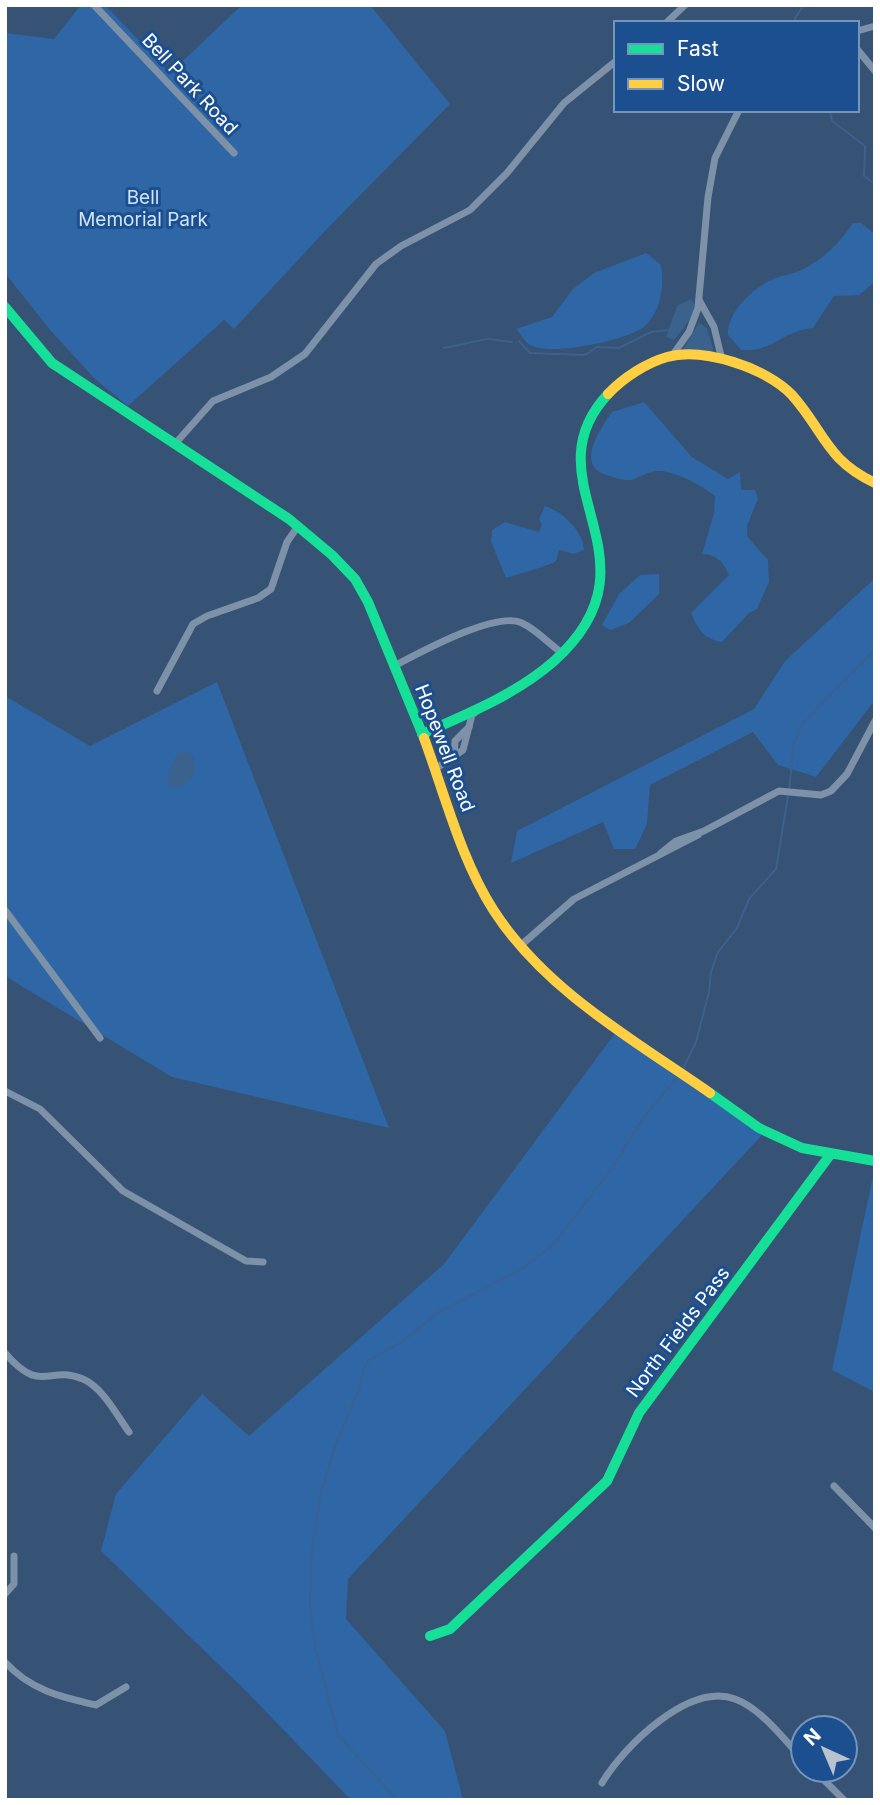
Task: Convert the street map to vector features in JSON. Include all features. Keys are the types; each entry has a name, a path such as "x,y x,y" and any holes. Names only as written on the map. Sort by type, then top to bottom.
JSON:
{"street":[{"name":"Bell Park Road","path":"94,5 234,153"},
{"path":"668,21 685,5"},
{"path":"859,51 875,71"},
{"path":"174,446 213,401 271,377 305,354 326,331 376,264 401,246 470,210 507,173 564,103 614,63"},
{"path":"672,356 689,332 699,299 708,197 715,158 738,112"},
{"path":"699,299 713,327 722,360"},
{"name":"Hopewell Road","path":"5,307 28,338 52,363 298,526 355,579 368,602 422,734 479,885 520,946 554,983 745,1119 775,1137 830,1155 875,1161"},
{"path":"422,734 484,705 540,674 562,653 586,622 598,594 602,561 577,463 582,429 600,401 622,379 672,356 722,360 757,370 779,383 800,404 831,456 853,476 875,483"},
{"path":"157,691 193,624 207,616 258,598 271,589 287,542 298,526"},
{"path":"394,666 451,639 510,619 522,622 562,653"},
{"path":"435,769 463,750 472,715 484,705"},
{"path":"520,946 574,900 662,853 677,841 704,831 779,791 821,795 831,791 847,774 875,721"},
{"path":"5,910 100,1038"},
{"path":"5,1091 40,1110 123,1191 246,1261 263,1262"},
{"name":"North Fields Pass","path":"430,1636 450,1629 607,1480 620,1458 639,1413 830,1155"},
{"path":"5,1353 18,1368 34,1377 81,1378 96,1387 129,1432"},
{"path":"834,1486 875,1528"},
{"path":"5,1594 14,1584 14,1556"},
{"path":"5,1662 32,1685 60,1697 96,1705 126,1687"},
{"path":"603,1783 612,1766 672,1712 703,1698 733,1698 756,1711 789,1745"},
{"path":"828,1784 844,1800"}],"green space":[{"name":"Bell Memorial Park","path":"81,5 105,5 170,73 242,5 370,5 450,104 324,232 234,329 224,320 128,406 95,379 50,330 5,273 5,33 54,39"},
{"path":"853,223 861,223 875,234 875,282 859,295 834,296 813,328 793,333 762,348 741,350 728,335 731,319 741,304 769,281 801,270 820,259 838,243"},
{"path":"646,253 661,265 662,289 651,319 637,331 589,345 554,349 530,345 516,329 552,317 573,289 594,273"},
{"path":"644,402 692,457 728,479 740,472 741,490 755,490 758,499 747,526 747,536 768,560 769,582 757,609 749,613 722,642 702,633 691,613 729,575 719,560 702,554 714,513 715,496 692,481 667,472 652,472 626,480 599,472 593,465 592,448 612,412"},
{"path":"545,506 571,523 580,536 584,550 573,554 560,550 554,563 506,578 491,542 492,530 505,522 539,532 542,524 539,519"},
{"path":"659,574 659,594 629,623 610,630 602,625 619,594 640,575"},
{"path":"875,578 875,700 816,777 778,765 753,732 650,785 647,824 635,849 614,849 603,822 511,863 517,831 754,709 785,661"},
{"path":"217,682 389,1128 172,1077 5,976 5,696 90,746"},
{"path":"616,1032 763,1134 348,1579 346,1619 445,1731 463,1800 351,1800 245,1690 101,1551 116,1494 202,1394 249,1436 444,1264"},
{"path":"875,1167 875,1392 832,1370"}],"shaded area":[{"path":"691,299 695,305 691,318 674,340 666,337 677,306"},
{"path":"699,323 707,328 714,352 681,353"},
{"path":"188,752 194,757 193,778 177,788 168,785 168,774 177,754"}],"waterway":[{"path":"796,21 804,5"},
{"path":"830,112 832,121 865,146 864,176 875,184"},
{"path":"519,341 530,353 585,355 597,347 619,348 651,332 669,330"},
{"path":"444,348 487,339 512,342"},
{"path":"789,791 794,743 802,724 875,649"},
{"path":"684,1067 696,1042 718,952 737,928 749,899 776,869 788,796"},
{"path":"397,1800 338,1735 316,1651 310,1610 311,1558 320,1496 335,1446 359,1389 364,1369 369,1360 405,1340 437,1313 520,1270 553,1245 610,1171 643,1118 679,1075"}],"traffic: fast":[{"path":"5,307 52,363 289,519 332,555 355,579 368,602 424,738"},
{"path":"422,734 490,703 538,674 553,662 585,625 599,589 599,555 581,459 587,427 608,394"},
{"path":"710,1093 759,1128 802,1148 875,1161"},
{"path":"430,1636 450,1629 607,1481 639,1413 830,1155"}],"traffic: slow":[{"path":"608,394 635,372 667,357 698,355 734,362 781,385 803,408 835,454 858,474 875,483"},
{"path":"424,738 454,827 472,870 494,911 515,940 539,966 593,1012 710,1093"}]}
